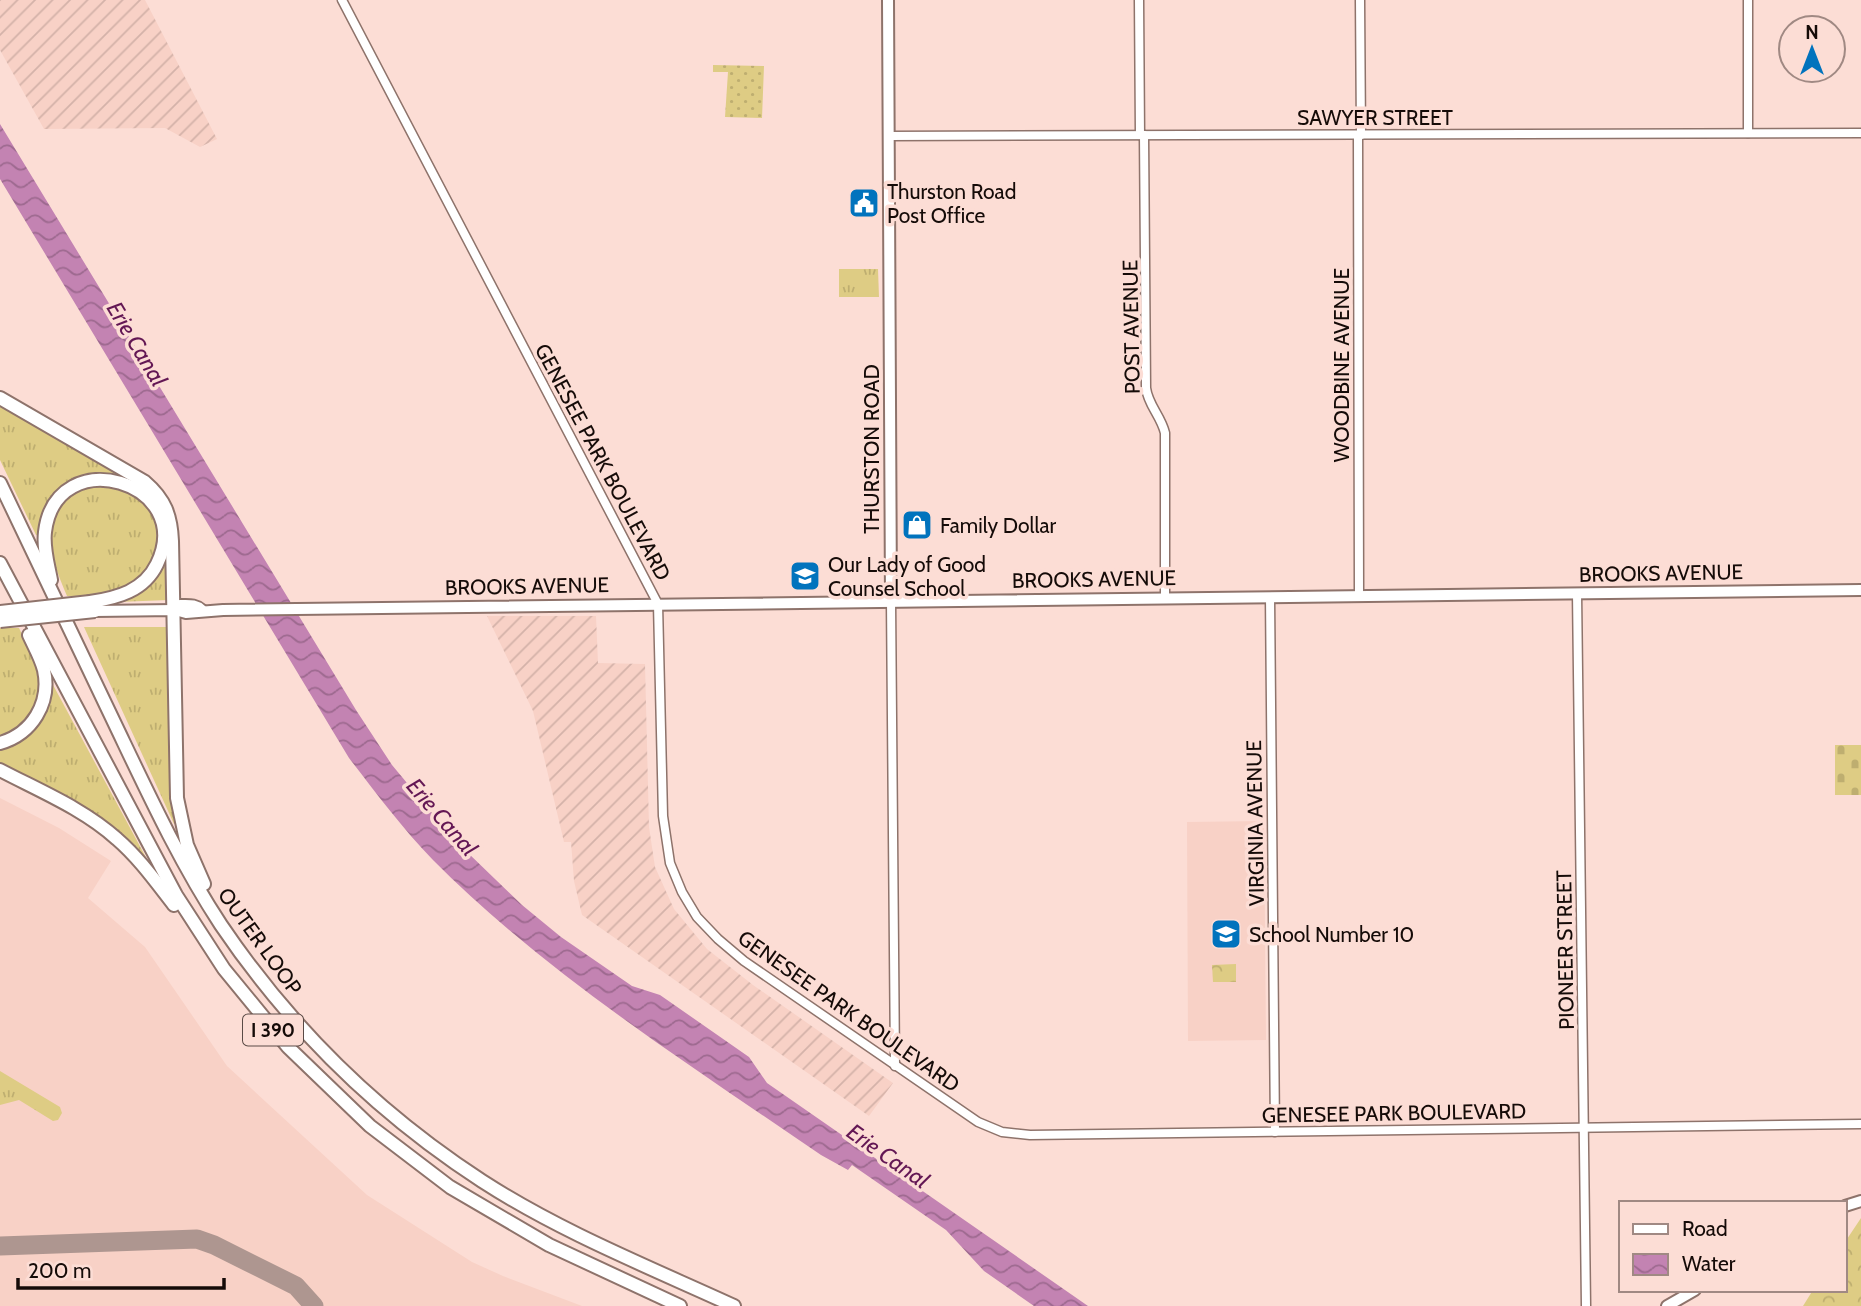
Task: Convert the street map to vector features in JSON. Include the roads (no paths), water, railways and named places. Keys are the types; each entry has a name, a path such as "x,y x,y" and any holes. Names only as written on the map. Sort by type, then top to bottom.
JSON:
{"highway":[{"path":"0,398 145,482 156,491 168,511 172,530 175,779 180,821 196,868 250,964"},
{"path":"0,621 92,607 137,587 151,575 161,554 162,528 153,505 140,491 122,481 101,479 80,484 64,494 51,512 45,528 44,540 54,597"},
{"name":"OUTER LOOP","path":"0,483 175,847 207,902 289,1014 333,1060 398,1119 490,1186 556,1223 734,1306"},
{"name":"OUTER LOOP","path":"0,563 163,873 224,969 271,1028 314,1075 419,1166 461,1194 527,1233 680,1306"},
{"path":"0,743 18,735 29,726 39,711 44,694 43,669 27,630 22,604"},
{"path":"0,612 92,607"},
{"path":"0,770 80,812 115,836 145,867 224,969"},
{"path":"680,1281 743,1306"}],"main road":[{"name":"THURSTON ROAD","path":"888,0 891,601"},
{"name":"BROOKS AVENUE","path":"92,607 197,613 202,610 330,608 1861,590"},
{"path":"1667,1306 1692,1292"}],"street":[{"name":"GENESEE PARK BOULEVARD","path":"342,0 659,604 663,816 670,863 682,892 697,916 731,951 978,1122 1014,1134 1861,1124"},
{"name":"POST AVENUE","path":"1139,0 1146,388 1149,401 1165,433 1165,598"},
{"name":"WOODBINE AVENUE","path":"1359,596 1360,0"},
{"path":"1748,0 1748,133"},
{"name":"SAWYER STREET","path":"888,136 1861,133"},
{"name":"PIONEER STREET","path":"1577,593 1586,1306"},
{"name":"VIRGINIA AVENUE","path":"1270,597 1275,1132"},
{"name":"THURSTON ROAD","path":"891,601 895,1066"}],"water":[{"path":"0,124 356,710 392,765 466,851 522,905 561,937 632,986 660,995 749,1057 767,1083 1088,1306 1034,1306 984,1271 946,1230 852,1165 848,1170 821,1155 670,1052 570,979 522,941 433,860 349,758 0,179"}],"place":[{"name":"Thurston Road Post Office","path":"864,203"},
{"name":"Family Dollar","path":"917,525"},
{"name":"Our Lady of Good Counsel School","path":"805,576"},
{"name":"School Number 10","path":"1226,934"}],"water label":[{"name":"Erie Canal","path":"137,344"},
{"name":"Erie Canal","path":"442,817"},
{"name":"Erie Canal","path":"888,1156"}]}
